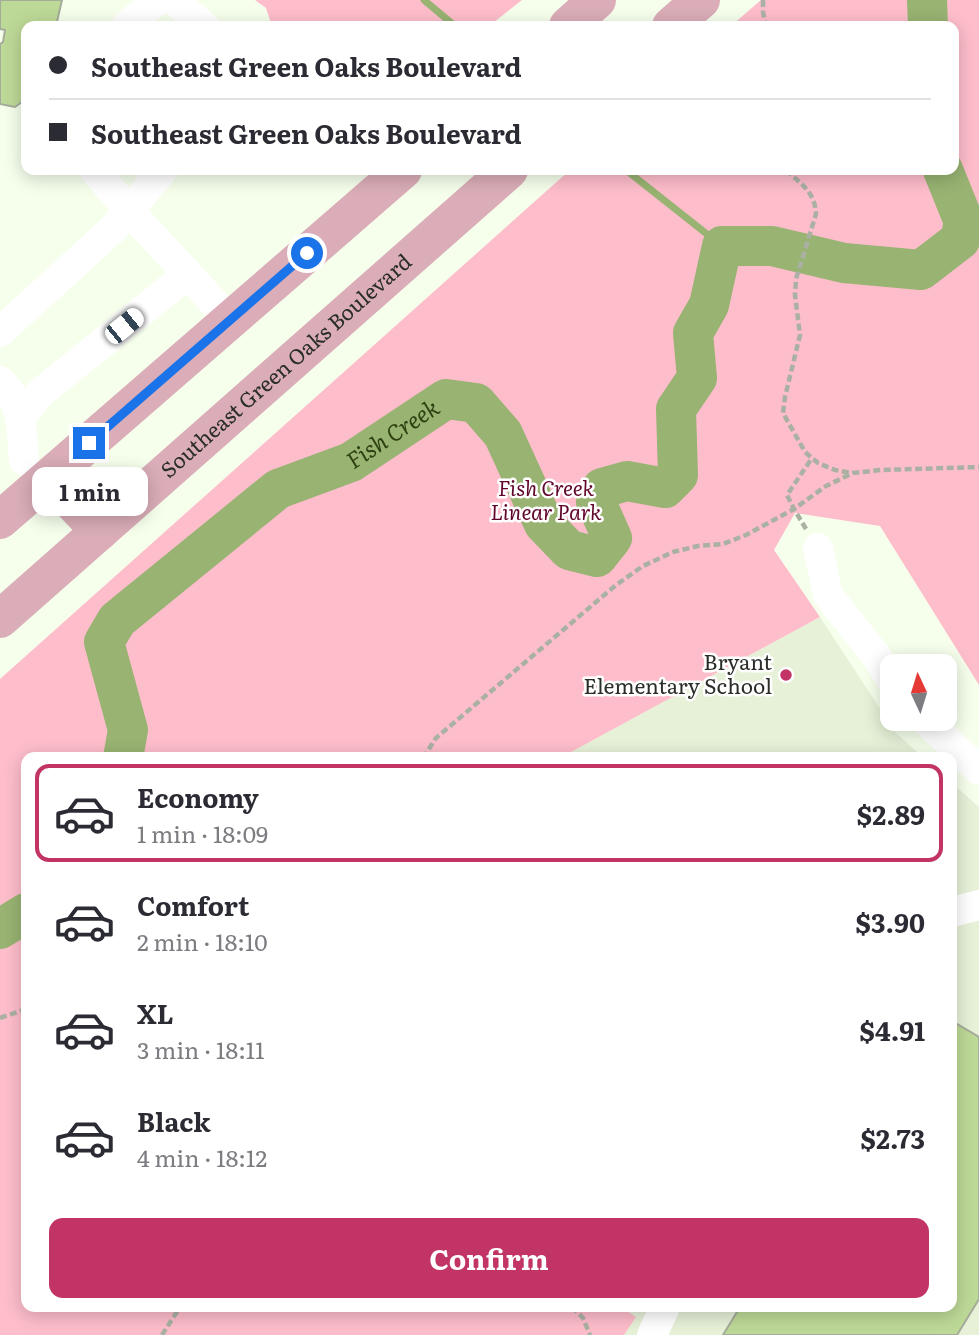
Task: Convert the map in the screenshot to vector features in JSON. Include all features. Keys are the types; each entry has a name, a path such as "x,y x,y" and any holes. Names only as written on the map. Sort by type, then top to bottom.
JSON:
{"main road":[{"path":"574,21 597,0"},
{"path":"677,21 701,0"},
{"path":"0,520 24,461 230,320 398,175"},
{"name":"Southeast Green Oaks Boulevard","path":"0,619 503,175"},
{"path":"24,461 100,531"}],"street":[{"path":"132,21 158,0"},
{"path":"173,0 198,21"},
{"path":"98,175 230,320"},
{"path":"0,332 113,229 159,175"},
{"path":"21,418 39,394 188,274"},
{"path":"0,381 7,387 21,418 24,461"},
{"path":"818,548 828,595 880,662"},
{"path":"938,732 979,770"},
{"path":"957,911 979,905"},
{"path":"652,1335 663,1312"}],"path":[{"path":"763,0 765,21"},
{"path":"791,175 812,195 816,204 814,224 797,271 795,295 800,335 783,413 804,452 818,463 853,473 979,467"},
{"path":"794,509 788,495 812,458"},
{"path":"427,752 436,738 615,585 634,572 673,552 723,544 746,535 794,509 826,486 853,473"},
{"path":"0,1018 21,1011"},
{"path":"162,1335 177,1312"},
{"path":"578,1312 590,1335"}],"shaded area":[{"name":"Bryant Elementary School","path":"820,617 880,709 880,732 895,732 917,752 571,752"},
{"path":"957,787 979,807 979,1335 624,1335 635,1317 628,1312 957,1312"}],"green space":[{"path":"255,0 522,0 495,21 270,21 266,8"},
{"name":"Fish Creek Linear Park","path":"761,0 979,0 979,685 880,526 795,513 774,550 820,617 571,752 21,752 21,1312 628,1312 636,1317 624,1335 0,1335 0,679 564,175 959,175 959,21 737,21"}],"building":[{"path":"0,0 62,0 57,21 21,21 21,103 15,107 0,104 0,44 3,42 5,30 0,29"},
{"path":"957,1024 979,1037 979,1299 957,1335 723,1335 737,1312 957,1312"}],"waterway":[{"path":"424,0 449,21"},
{"name":"Fish Creek","path":"927,0 928,21"},
{"path":"632,175 722,246"},
{"name":"Fish Creek","path":"124,752 128,730 104,642 117,620 278,489 351,462 446,399 476,403 503,434 544,524 569,550 597,557 612,538 596,502 602,488 627,481 665,488 678,475 676,409 697,378 693,333 709,305 722,246 772,246 844,263 921,270 960,240 964,222 945,175"},
{"name":"Fish Creek","path":"0,929 21,916"}],"place":[{"name":"Bryant Elementary School","path":"786,675"}],"route":[{"path":"89,443 307,253"}]}
